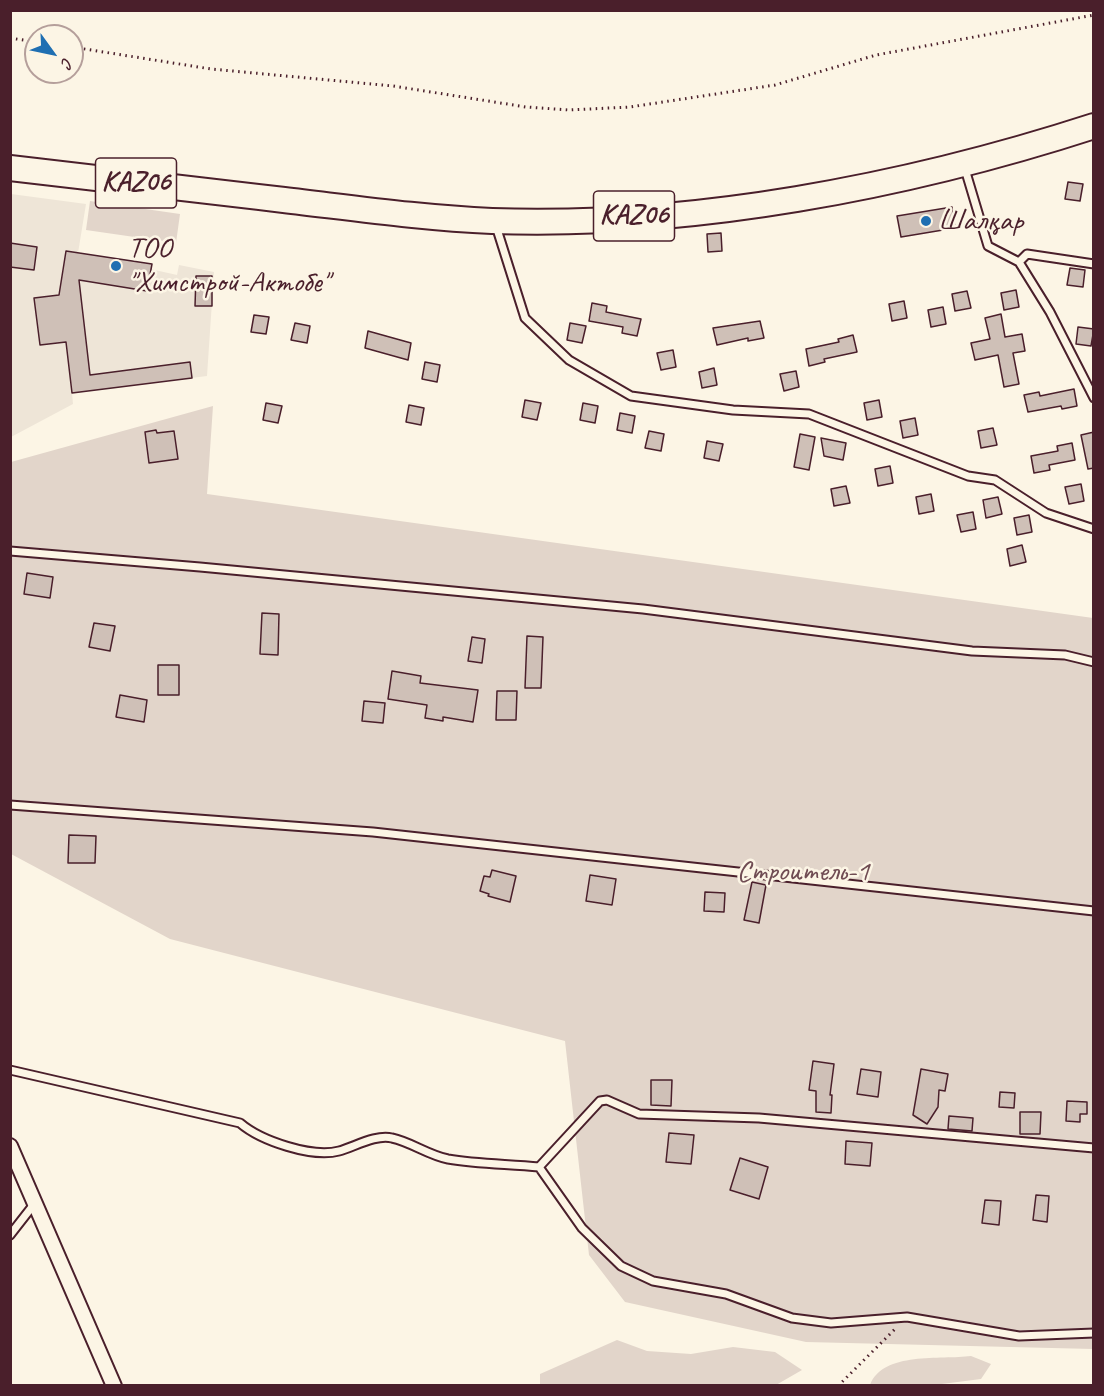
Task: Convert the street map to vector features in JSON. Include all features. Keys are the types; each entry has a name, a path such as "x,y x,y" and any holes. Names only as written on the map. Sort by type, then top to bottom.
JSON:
{"highway":[{"name":"KАZ06","path":"10,168 396,214 494,221 600,219 715,210 838,191 963,164 1094,126"}],"street":[{"path":"10,1146 114,1386"}],"lane":[{"path":"963,164 988,246 1019,262 1050,312 1094,398"},
{"path":"494,221 525,318 569,360 631,396 733,411 809,414 968,476 995,480 1046,513 1094,529"},
{"path":"1019,262 1027,254 1094,264"},
{"path":"10,551 643,609 972,651 1065,655 1094,662"},
{"path":"10,805 374,832 1094,910"},
{"path":"10,1070 240,1123 268,1140 322,1153 384,1137 393,1138 421,1152 448,1159 539,1167"},
{"path":"539,1167 600,1101 608,1101 639,1114 759,1118 1094,1148"},
{"path":"539,1167 553,1190 590,1235 621,1266 653,1281 726,1294 792,1318 831,1323 907,1317 1019,1336 1063,1332 1094,1333"},
{"path":"10,1235 35,1203"}],"path":[{"path":"84,49 211,69 393,86 526,107 569,110 630,107 775,85 876,55 1094,15"},
{"path":"838,1386 907,1317"}],"shaded area":[{"name":"ТОО \"Химстрой-Актобе\"","path":"11,194 86,204 78,253 177,275 179,265 214,272 207,376 72,393 73,404 11,437"}],"green space":[{"path":"90,201 180,214 176,243 86,230"},
{"name":"Строитель-1","path":"213,406 207,494 1093,618 1093,1349 806,1342 625,1302 589,1255 565,1041 170,939 11,854 11,462"},
{"path":"617,1340 647,1351 691,1354 733,1347 775,1352 802,1370 776,1385 540,1385 540,1374"},
{"path":"971,1356 991,1364 981,1379 934,1385 870,1385 877,1374 900,1362 914,1359"}],"building":[{"path":"1068,182 1083,184 1080,201 1065,199"},
{"path":"952,207 955,228 901,237 897,216"},
{"path":"721,233 722,251 708,252 707,234"},
{"path":"10,243 37,247 34,270 10,267"},
{"path":"66,251 152,264 147,291 79,280 90,375 190,362 192,378 72,393 66,342 40,345 34,298 59,295"},
{"path":"1070,268 1085,270 1083,287 1067,285"},
{"path":"196,276 212,276 212,306 195,306"},
{"path":"1016,290 1019,307 1004,310 1001,293"},
{"path":"967,291 971,308 955,311 952,294"},
{"path":"904,301 907,318 892,321 889,304"},
{"path":"592,303 607,306 606,312 641,319 637,336 622,333 623,327 589,321"},
{"path":"943,307 946,324 931,327 928,310"},
{"path":"1001,314 1005,337 1022,334 1025,351 1013,353 1019,384 1004,387 998,355 975,360 971,343 990,339 985,318"},
{"path":"254,315 269,317 266,334 251,332"},
{"path":"760,321 764,338 748,341 748,338 717,345 713,328"},
{"path":"295,323 310,326 307,343 291,340"},
{"path":"570,323 586,326 582,343 567,340"},
{"path":"1078,327 1094,329 1091,346 1076,344"},
{"path":"368,331 411,343 408,360 365,348"},
{"path":"853,335 857,352 824,359 825,362 809,366 806,349 839,342 838,339"},
{"path":"673,350 676,367 661,370 657,353"},
{"path":"425,362 440,365 437,382 422,379"},
{"path":"714,368 717,385 702,388 699,372"},
{"path":"796,371 799,387 784,391 780,374"},
{"path":"1074,389 1077,406 1062,409 1061,406 1028,412 1024,395 1039,392 1040,396"},
{"path":"525,400 541,403 537,420 522,417"},
{"path":"879,400 882,417 867,420 864,403"},
{"path":"266,403 282,406 278,423 263,420"},
{"path":"583,403 598,406 595,423 580,420"},
{"path":"409,405 424,408 421,425 406,422"},
{"path":"620,413 635,416 632,433 617,430"},
{"path":"915,418 918,435 903,438 900,421"},
{"path":"993,428 997,445 981,448 978,431"},
{"path":"156,430 157,433 174,431 178,459 149,463 145,432"},
{"path":"649,431 664,434 661,451 645,448"},
{"path":"1094,432 1094,468 1088,469 1081,435"},
{"path":"800,434 815,437 809,470 794,467"},
{"path":"821,438 846,443 843,460 824,456"},
{"path":"707,441 723,444 719,461 704,458"},
{"path":"1072,443 1075,460 1049,465 1050,470 1034,473 1031,456 1058,451 1057,446"},
{"path":"890,466 893,483 878,486 875,469"},
{"path":"1081,484 1084,501 1069,504 1065,487"},
{"path":"846,486 850,503 834,506 831,489"},
{"path":"931,494 934,511 919,514 916,497"},
{"path":"998,497 1002,514 986,518 983,500"},
{"path":"973,512 976,529 961,532 957,515"},
{"path":"1029,515 1032,532 1017,535 1014,518"},
{"path":"1022,545 1026,562 1010,566 1007,549"},
{"path":"27,573 53,577 50,598 24,594"},
{"path":"262,613 279,614 278,655 260,654"},
{"path":"94,623 115,626 110,651 89,647"},
{"path":"527,636 543,637 541,688 525,688"},
{"path":"472,637 485,639 482,663 468,661"},
{"path":"158,665 179,665 179,695 158,695"},
{"path":"392,671 421,676 420,683 478,690 473,722 443,717 443,721 425,718 427,705 388,699"},
{"path":"497,691 517,691 516,720 496,720"},
{"path":"120,695 147,700 144,722 116,717"},
{"path":"364,701 385,703 383,723 362,721"},
{"path":"69,835 96,836 95,863 68,863"},
{"path":"492,870 516,876 510,902 488,896 489,894 480,891 484,876 490,877"},
{"path":"590,875 616,879 612,905 586,901"},
{"path":"752,882 766,885 759,923 744,920"},
{"path":"705,892 725,893 724,912 704,911"},
{"path":"813,1061 834,1064 830,1095 832,1095 831,1113 816,1112 816,1091 809,1090"},
{"path":"861,1069 881,1072 878,1097 857,1094"},
{"path":"921,1069 948,1074 945,1091 939,1090 938,1107 927,1124 913,1115"},
{"path":"651,1080 672,1080 671,1106 651,1105"},
{"path":"1000,1092 1015,1093 1014,1108 999,1107"},
{"path":"1067,1101 1087,1102 1087,1114 1080,1114 1080,1122 1066,1121"},
{"path":"1020,1112 1041,1112 1040,1134 1020,1134"},
{"path":"949,1116 973,1118 972,1131 948,1129"},
{"path":"669,1133 694,1135 691,1164 666,1162"},
{"path":"846,1141 872,1143 870,1166 845,1164"},
{"path":"740,1158 768,1167 759,1199 730,1190"},
{"path":"1036,1195 1049,1196 1047,1222 1033,1220"},
{"path":"985,1200 1001,1201 999,1225 982,1223"}],"place":[{"name":"Шалқар","path":"926,221"},
{"name":"ТОО \"Химстрой-Актобе\"","path":"116,266"}]}
